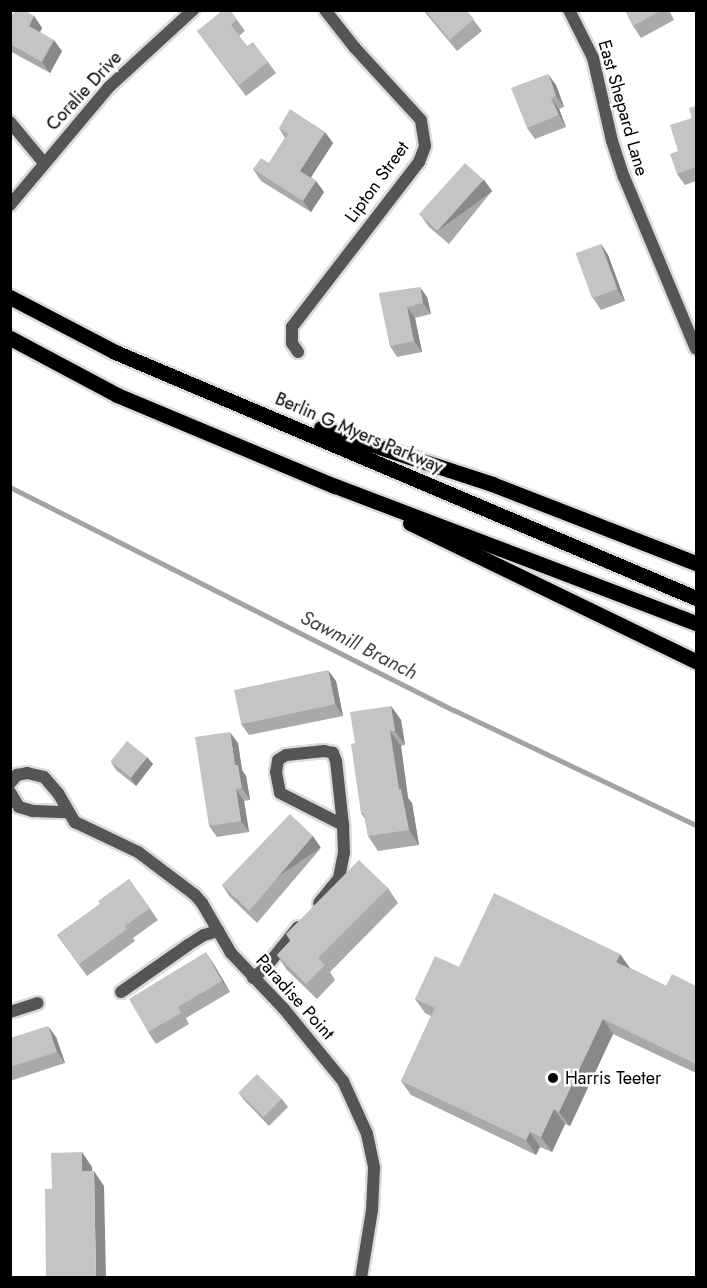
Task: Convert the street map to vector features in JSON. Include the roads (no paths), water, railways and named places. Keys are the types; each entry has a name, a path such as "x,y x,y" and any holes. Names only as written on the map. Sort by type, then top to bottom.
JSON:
{"main road":[{"name":"Berlin G Myers Parkway","path":"10,297 115,352 696,598"},
{"path":"10,338 117,395 335,486 696,623"},
{"path":"225,397 492,484 696,563"},
{"path":"335,486 696,661"}],"street":[{"name":"Coralie Drive","path":"10,205 110,86 193,10"},
{"name":"Lipton Street","path":"298,352 292,342 292,327 419,162 425,146 421,120 355,48 325,10"},
{"name":"East Shepard Lane","path":"569,10 593,58 612,141 631,197 696,349"},
{"path":"10,122 44,164"},
{"path":"253,978 266,967 339,878 344,853 343,825 333,753 286,755 278,760 276,772 280,793 343,825"},
{"name":"Paradise Point","path":"10,783 17,775 27,773 44,777 58,793 67,812 75,822 138,852 161,868 202,903 231,953 284,1009 343,1081 367,1134 374,1168 372,1210 361,1278"},
{"path":"10,792 15,808 67,812"},
{"path":"121,992 188,945 204,935 218,931"},
{"path":"10,1012 38,1003"}],"waterway":[{"name":"Sawmill Branch","path":"10,487 454,710 696,825"}],"place":[{"name":"Harris Teeter","path":"553,1078"}]}
